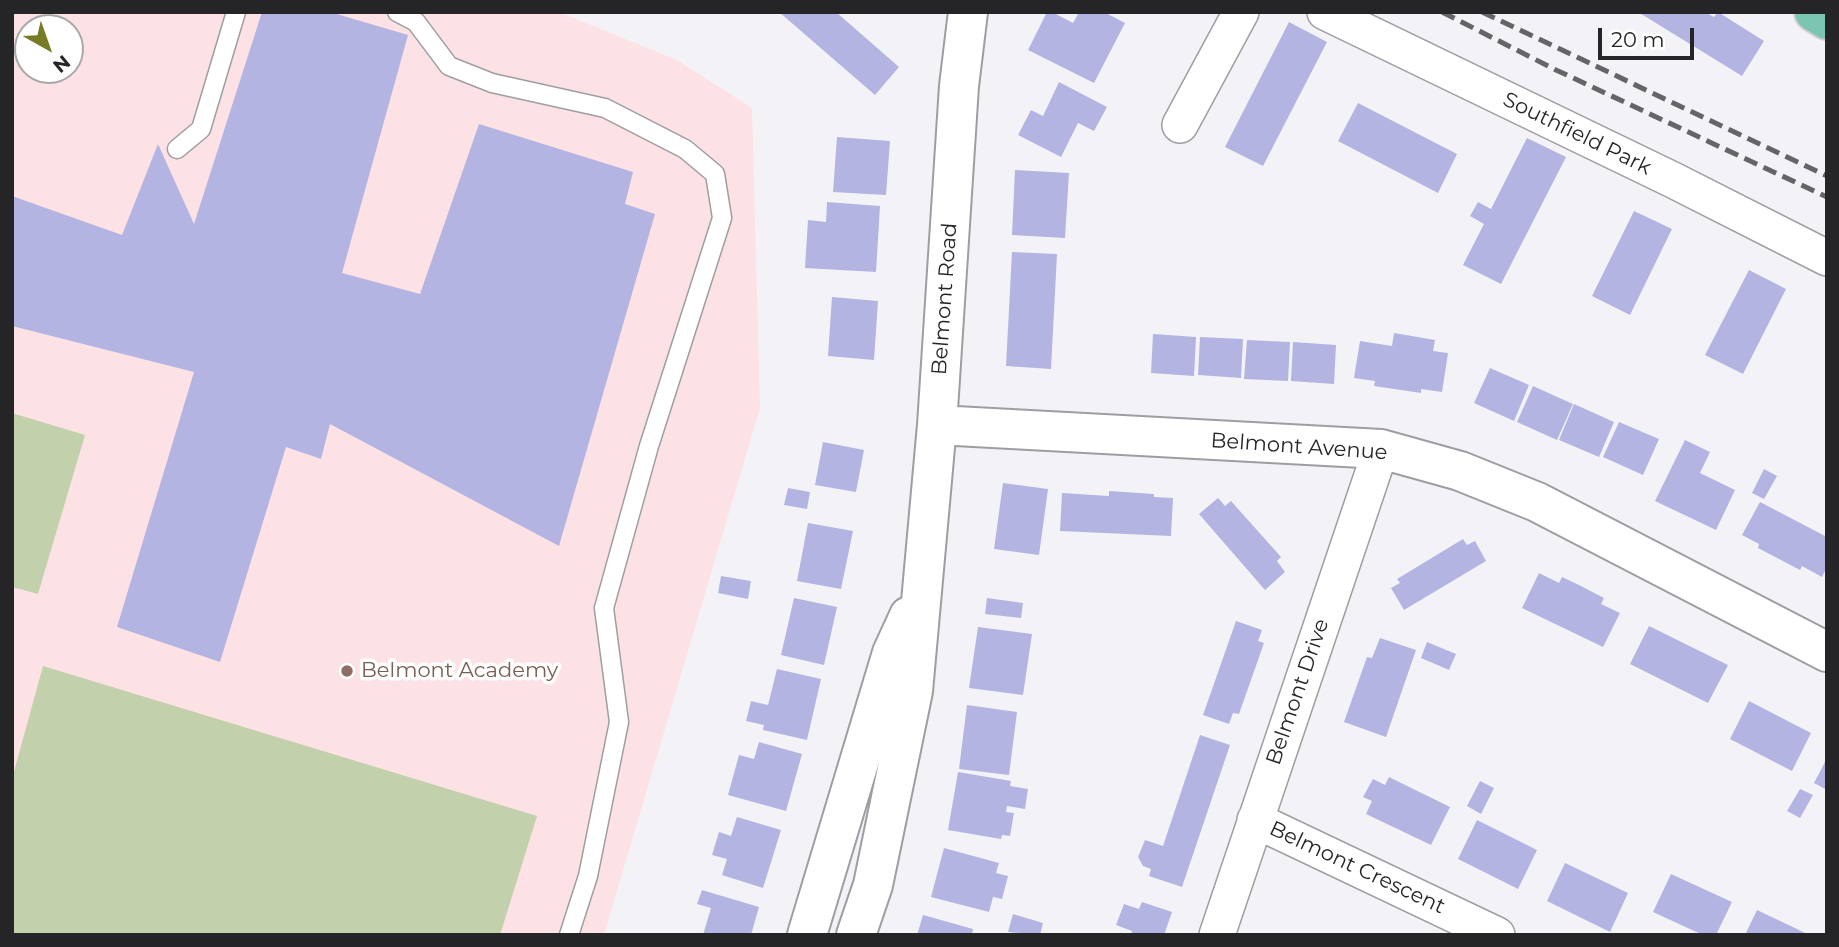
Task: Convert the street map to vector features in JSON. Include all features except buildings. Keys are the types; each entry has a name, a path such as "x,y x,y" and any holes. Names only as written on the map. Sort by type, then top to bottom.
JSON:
{"main road":[{"path":"1814,12 1827,20"}],"street":[{"name":"Belmont Road","path":"856,935 873,885 913,691 937,425 958,86 968,12"},
{"path":"1180,125 1241,12"},
{"name":"Southfield Park","path":"1325,12 1673,180 1827,258"},
{"name":"Belmont Avenue","path":"937,425 1381,449 1460,471 1537,502 1827,652"},
{"name":"Belmont Drive","path":"1217,935 1381,449"},
{"name":"Belmont Road","path":"807,935 892,653 923,585"},
{"name":"Belmont Crescent","path":"1255,820 1497,935"}],"lane":[{"path":"177,149 201,129 236,12"},
{"path":"397,12 416,22 449,66 492,83 605,108 685,149 715,174 722,218 649,446 604,608 619,722 588,876 569,935"}],"shaded area":[{"name":"Belmont Academy","path":"12,12 559,12 677,60 752,108 760,408 604,935 12,935"}],"green space":[{"path":"12,413 85,435 38,594 12,587"},
{"path":"43,666 537,816 500,935 12,935 12,779"}],"railway":[{"path":"1442,12 1554,69 1827,197"},
{"path":"1482,12 1827,176"}],"place":[{"name":"Belmont Academy","path":"347,671"}]}
